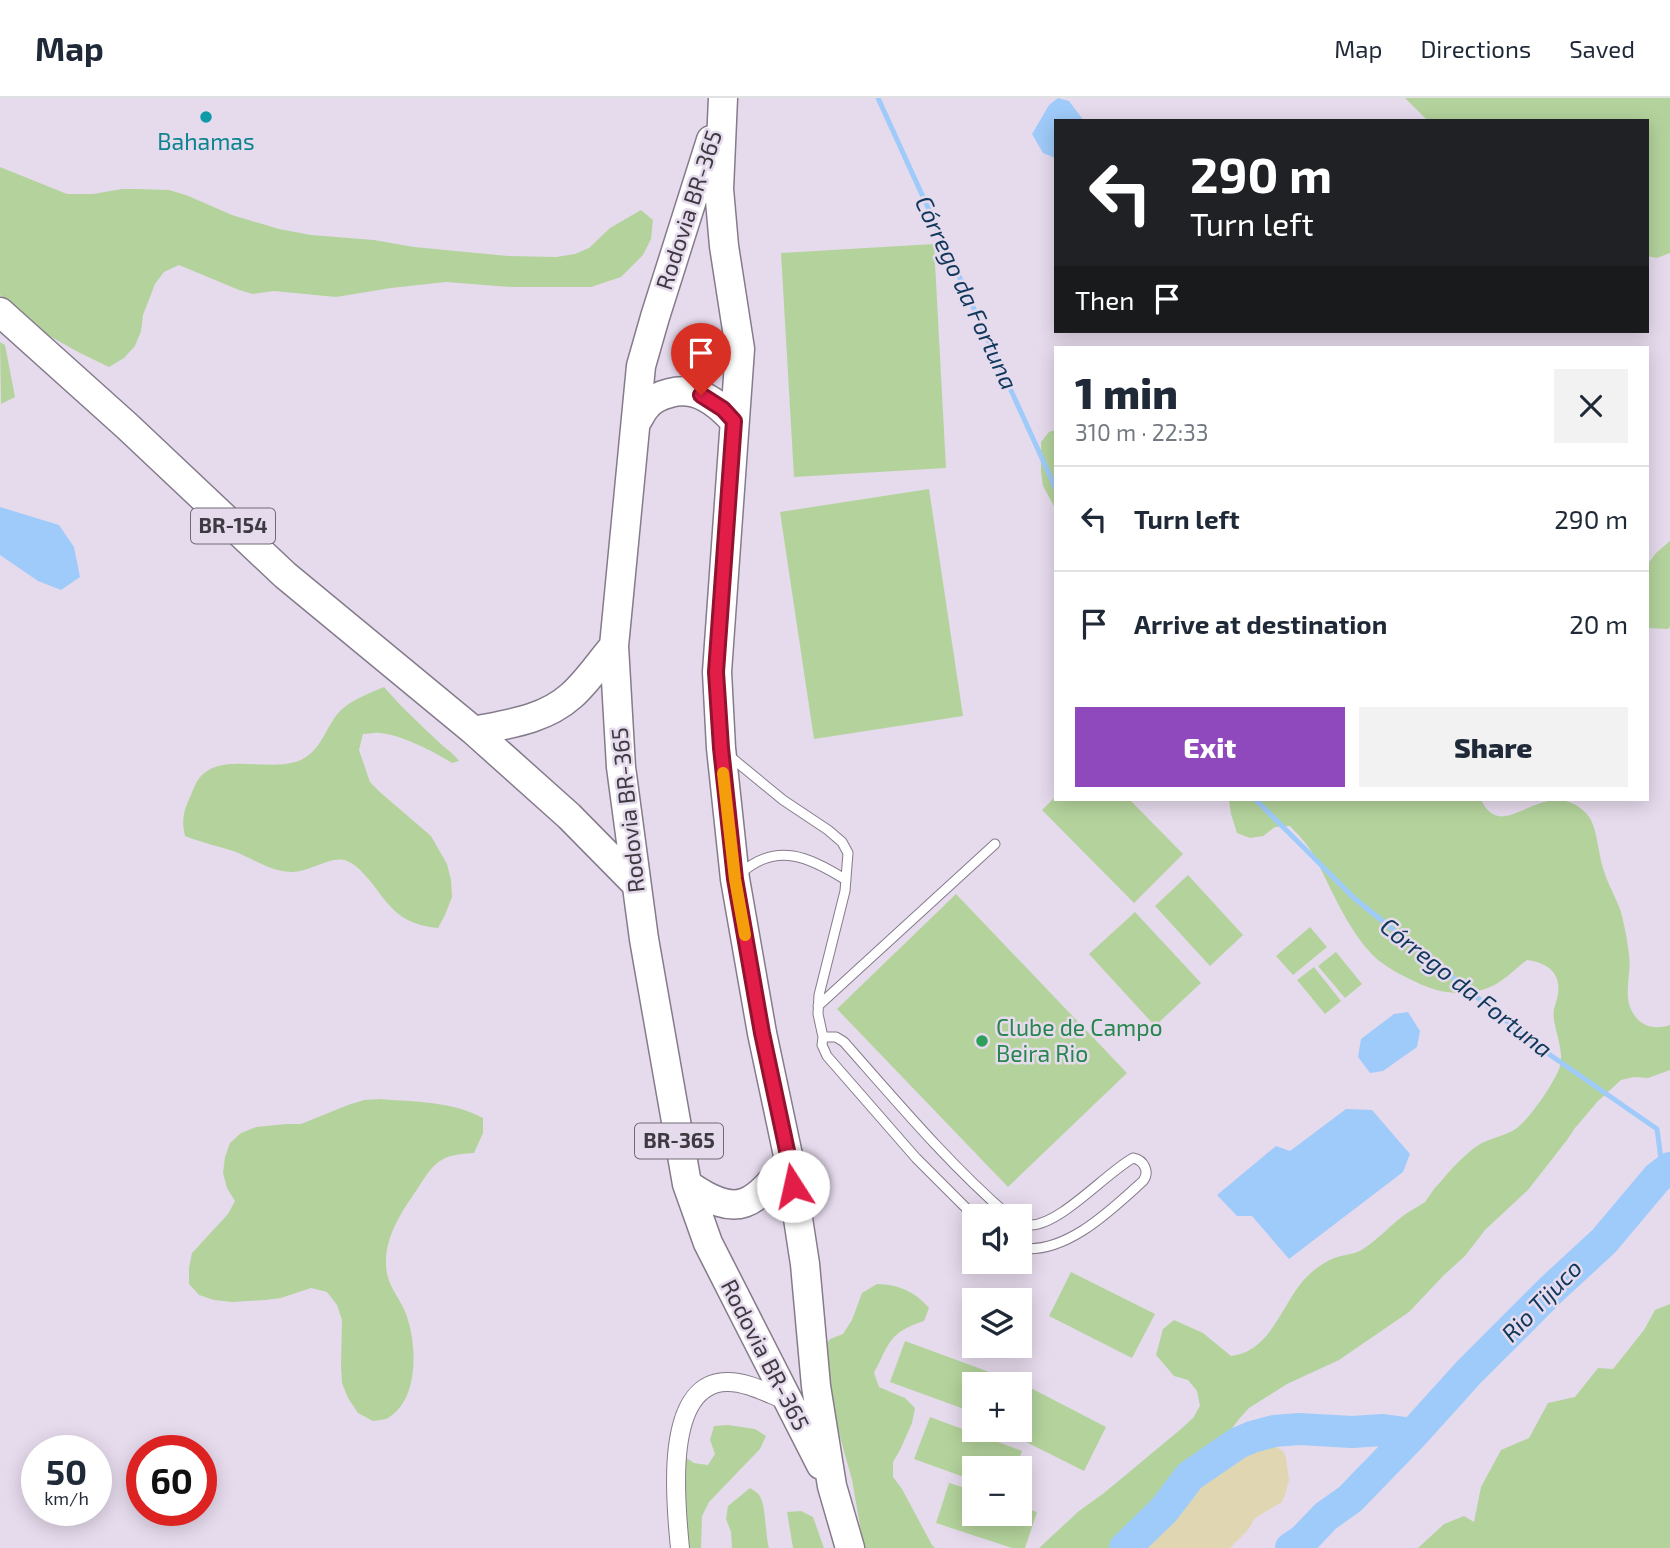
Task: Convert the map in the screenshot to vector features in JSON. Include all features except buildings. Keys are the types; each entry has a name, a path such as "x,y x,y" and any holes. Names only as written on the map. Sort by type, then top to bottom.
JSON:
{"main road":[{"name":"Rodovia BR-365","path":"722,105 719,189 724,246 740,349 716,672 721,748 735,879 762,1033 789,1160 805,1264 816,1386 832,1486 850,1548"},
{"name":"Rodovia BR-365","path":"722,105 642,366 614,646 621,767 657,1019 687,1184 708,1243 832,1486"},
{"name":"BR-154","path":"0,313 127,426 285,575 474,731 569,816 636,884"},
{"path":"637,421 646,406 656,398 689,391 710,399 734,421"},
{"path":"474,731 534,717 561,704 614,646"},
{"name":"BR-365","path":"687,1184 713,1201 736,1205 760,1194 789,1160"}],"street":[{"path":"680,1548 676,1509 677,1459 679,1437 688,1407 704,1389 726,1382 788,1401"}],"lane":[{"path":"721,748 783,800 828,830 842,842 848,853 846,880 818,1006 824,1037 822,1045 827,1056 915,1158 962,1204"},
{"path":"818,1006 995,844"},
{"path":"735,879 760,861 776,856 795,855 813,861 846,880"},
{"path":"824,1037 836,1037 844,1042 929,1139 995,1204"},
{"path":"1032,1225 1045,1222 1070,1206 1133,1158 1137,1158 1145,1167 1146,1177 1143,1181 1113,1208 1077,1234 1046,1248 1032,1248"}],"green space":[{"path":"1405,98 1670,98 1670,253 1657,258 1649,256 1649,119 1426,119"},
{"path":"0,167 67,194 93,194 122,189 169,190 232,215 279,229 311,235 508,256 556,257 575,254 589,248 610,228 641,210 653,220 651,239 643,255 621,277 591,287 511,287 446,282 336,297 274,291 253,294 179,265 164,272 155,284 135,346 124,358 109,367 37,329 0,295"},
{"path":"934,244 946,468 794,477 781,253"},
{"path":"0,342 5,345 15,397 1,404"},
{"path":"1054,430 1054,506 1043,486 1041,471 1041,442"},
{"path":"929,489 963,716 814,739 780,512"},
{"path":"1670,541 1668,629 1649,628 1649,562"},
{"path":"384,687 459,761 452,763 407,740 380,733 363,734 359,750 370,782 431,836 447,864 452,897 438,928 415,923 398,914 363,873 347,861 334,860 298,872 283,871 185,836 183,820 187,805 197,782 208,771 234,764 280,765 306,757 317,747 341,710 356,699"},
{"path":"1054,798 1054,801 1131,801 1183,854 1134,903 1042,810"},
{"path":"1229,801 1482,801 1490,812 1500,816 1547,801 1564,801 1576,805 1591,820 1601,862 1621,912 1629,955 1630,1006 1636,1018 1644,1024 1654,1027 1670,1025 1670,1070 1648,1078 1621,1080 1575,1128 1528,1190 1485,1230 1465,1256 1409,1312 1339,1360 1287,1384 1249,1408 1213,1454 1188,1475 1115,1548 1039,1548 1079,1511 1181,1429 1193,1418 1200,1406 1197,1391 1188,1380 1174,1376 1156,1355 1163,1329 1174,1320 1203,1333 1231,1356 1246,1352 1257,1345 1275,1325 1296,1291 1313,1271 1330,1260 1366,1247 1405,1214 1425,1202 1450,1171 1473,1149 1520,1126 1540,1101 1560,1066 1561,1052 1554,1022 1558,983 1553,971 1548,967 1527,960 1493,986 1479,991 1454,993 1420,984 1378,960 1357,936 1311,851 1290,826 1275,827 1263,836 1250,838 1237,833"},
{"path":"1188,875 1243,935 1210,966 1155,906"},
{"name":"Clube de Campo Beira Rio","path":"956,894 1127,1073 1008,1187 837,1009"},
{"path":"1135,912 1201,983 1155,1026 1089,954"},
{"path":"1310,927 1327,947 1293,975 1276,956"},
{"path":"1336,952 1362,984 1345,998 1318,966"},
{"path":"1314,967 1341,1001 1325,1014 1297,980"},
{"path":"380,1099 459,1108 483,1118 483,1133 474,1153 445,1158 433,1167 392,1232 387,1250 387,1274 408,1321 412,1336 413,1367 411,1383 399,1409 388,1418 373,1421 358,1413 342,1383 342,1320 337,1305 327,1292 311,1288 281,1298 265,1300 214,1300 199,1295 189,1284 189,1268 192,1253 228,1214 235,1201 227,1188 223,1173 230,1143 241,1133 256,1127 301,1124 348,1105"},
{"path":"1071,1272 1155,1314 1132,1358 1049,1316"},
{"path":"877,1284 906,1290 929,1308 924,1321 912,1325 892,1340 874,1373 879,1387 905,1398 915,1408 912,1423 893,1462 893,1477 935,1548 864,1548 852,1480 831,1404 823,1350 830,1339 843,1334 852,1320 862,1293"},
{"path":"1670,1304 1670,1548 1418,1548 1444,1524 1464,1516 1474,1522 1481,1487 1501,1450 1529,1438 1548,1403 1575,1397 1598,1368 1613,1369 1644,1330 1655,1310"},
{"path":"905,1341 989,1372 962,1372 962,1408 890,1382"},
{"path":"1032,1389 1106,1427 1084,1471 1026,1442 1032,1442"},
{"path":"930,1417 962,1429 962,1442 998,1442 1022,1451 1020,1456 962,1456 962,1476 914,1459"},
{"path":"714,1426 755,1429 766,1436 760,1449 709,1502 702,1516 701,1548 683,1548 682,1455 694,1463 708,1465 715,1454 710,1440"},
{"path":"949,1483 962,1487 962,1526 1032,1526 1032,1510 1037,1512 1025,1548 1012,1548 936,1523"},
{"path":"750,1488 761,1499 769,1548 732,1548 731,1532 726,1519 728,1506"},
{"path":"801,1511 813,1517 824,1548 793,1548 787,1512"}],"sand":[{"path":"1271,1444 1283,1451 1286,1457 1289,1480 1285,1495 1282,1502 1255,1518 1248,1530 1230,1548 1136,1548 1203,1474 1250,1447"}],"water":[{"path":"1058,98 1069,101 1082,119 1054,119 1054,158 1043,153 1032,134 1049,105"},
{"path":"0,507 59,525 74,547 80,577 61,590 38,581 0,555"},
{"path":"1408,1012 1420,1031 1417,1047 1383,1071 1370,1073 1358,1057 1361,1039 1394,1014"},
{"path":"1346,1109 1372,1110 1410,1154 1403,1172 1289,1259 1252,1216 1237,1216 1217,1195 1276,1146 1290,1151"}],"waterway":[{"name":"Córrego da Fortuna","path":"878,98 1054,485"},
{"name":"Córrego da Fortuna","path":"1257,801 1354,898 1540,1048 1657,1129 1663,1174"},
{"name":"Rio Tijuco","path":"1291,1548 1303,1540 1326,1516 1350,1499 1469,1372 1604,1241 1657,1178 1670,1168"},
{"name":"Rio Tijuco","path":"1125,1548 1164,1510 1190,1476 1238,1443 1252,1437 1274,1431 1299,1429 1352,1432 1383,1430 1413,1434"}],"slow traffic":[{"path":"723,773 735,879 745,935"}],"place":[{"name":"Bahamas","path":"206,117"},
{"name":"Clube de Campo Beira Rio","path":"982,1041"}],"route":[{"path":"701,395 723,409 734,421 716,672 721,748 735,879 793,1186"}]}
